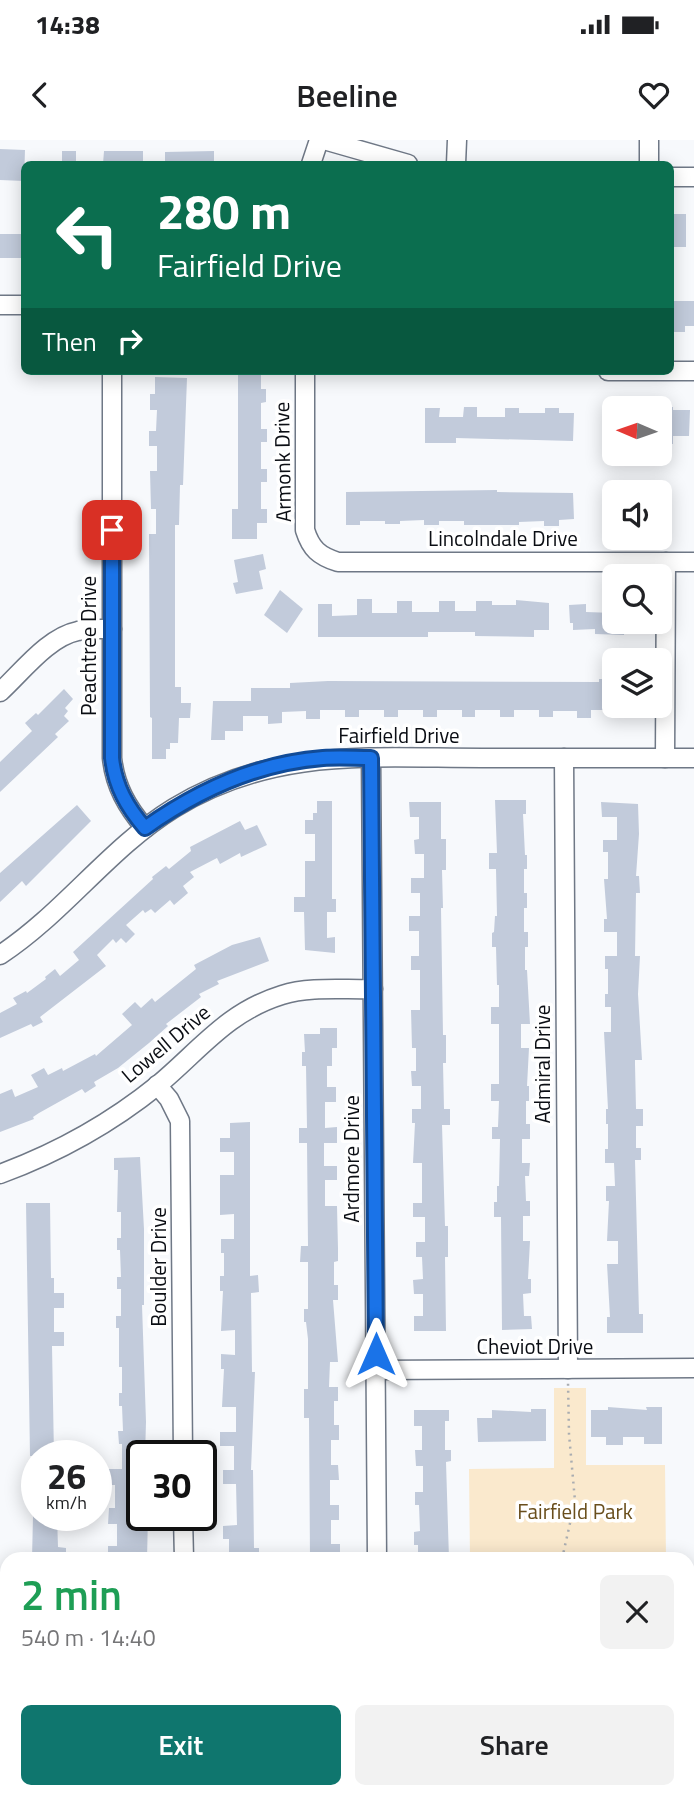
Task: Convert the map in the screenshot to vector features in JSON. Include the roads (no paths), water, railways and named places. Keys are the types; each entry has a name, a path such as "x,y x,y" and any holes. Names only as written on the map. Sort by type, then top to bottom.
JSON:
{"street":[{"path":"312,161 319,140"},
{"path":"324,140 398,161"},
{"path":"456,161 457,140"},
{"path":"649,140 649,161"},
{"path":"674,177 694,177"},
{"path":"0,304 21,305"},
{"path":"674,371 694,371"},
{"name":"Peachtree Drive","path":"112,375 111,738 114,776 123,798 145,828"},
{"name":"Armonk Drive","path":"304,375 304,522 308,541 315,551"},
{"name":"Lincolndale Drive","path":"315,551 338,562 694,562"},
{"path":"665,758 666,562"},
{"path":"0,692 51,645 65,636 77,631 112,629"},
{"name":"Fairfield Drive","path":"0,955 32,932 145,828 194,796 243,775 322,758 694,758"},
{"name":"Ardmore Drive","path":"371,758 377,1552"},
{"name":"Admiral Drive","path":"564,758 568,1370"},
{"name":"Lowell Drive","path":"0,1174 87,1134 157,1085 220,1027 258,1004 285,994 308,990 373,989"},
{"name":"Boulder Drive","path":"157,1085 169,1099 180,1121 183,1440"},
{"name":"Cheviot Drive","path":"376,1370 694,1368"},
{"path":"183,1531 184,1552"}],"park label":[{"name":"Fairfield Park","path":"575,1512"}]}
